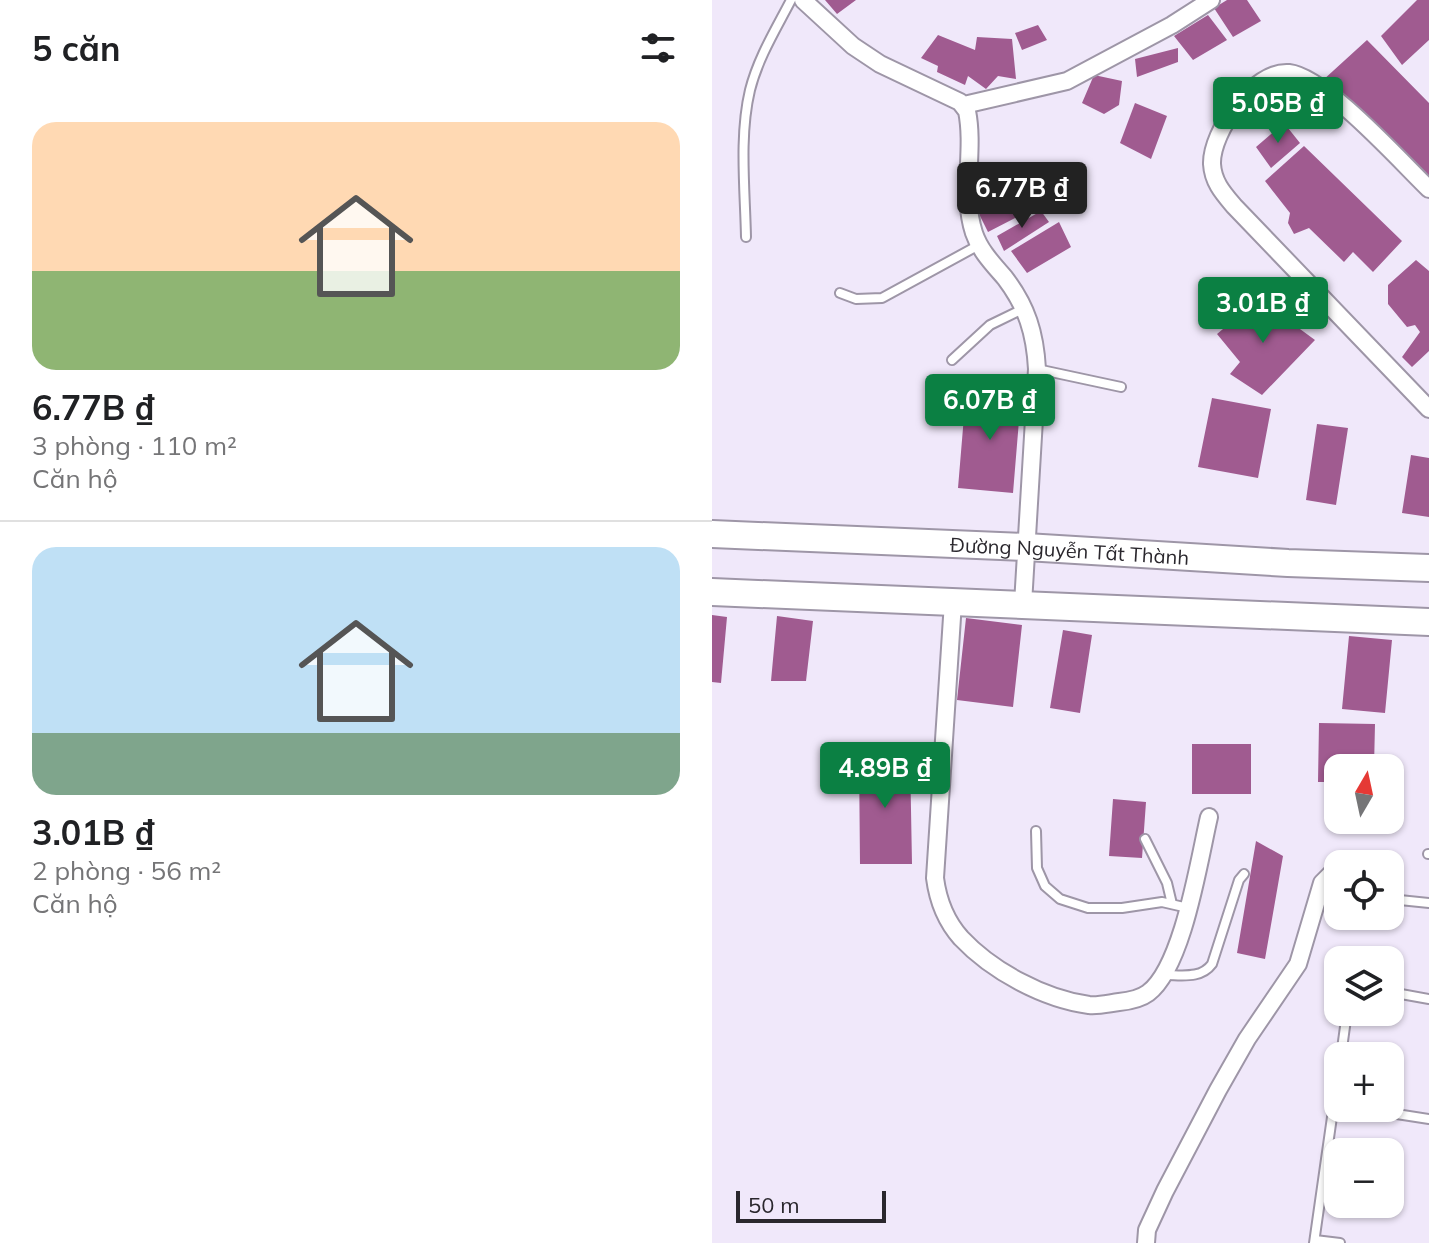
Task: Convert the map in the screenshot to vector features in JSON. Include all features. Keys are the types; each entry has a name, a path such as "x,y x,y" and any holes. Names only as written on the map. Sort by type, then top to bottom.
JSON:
{"main road":[{"name":"Đường Nguyễn Tất Thành","path":"712,534 1429,568"},
{"path":"712,592 1429,622"}],"street":[{"path":"803,0 853,46 880,64 964,105 1067,81 1172,25 1211,0"},
{"path":"1429,189 1330,94 1306,78 1289,73 1273,75 1258,82 1243,98 1222,131 1212,163 1216,184 1234,206 1429,409"},
{"path":"964,105 968,118 967,196 973,230 979,245 1025,308 1035,339 1037,369 1023,604"},
{"path":"953,602 935,878 945,916 961,938 990,963 1064,1000 1092,1005 1134,1000 1148,993 1165,975 1180,906 1209,817"},
{"path":"1146,1243 1147,1230 1159,1204 1218,1090 1247,1039 1298,964 1324,881"}],"lane":[{"path":"746,237 745,146 750,89 760,61 791,0"},
{"path":"840,293 856,299 882,298 979,245"},
{"path":"952,360 990,325 1025,308"},
{"path":"1037,369 1121,387"},
{"path":"1036,831 1037,868 1045,886 1060,899 1088,908 1105,909 1180,906 1145,839"},
{"path":"1165,975 1191,975 1207,971 1239,880 1244,874"},
{"path":"1404,900 1429,903"},
{"path":"1404,995 1429,999"},
{"path":"1404,1115 1429,1119"},
{"path":"1333,1122 1315,1241 1340,1243"}],"building":[{"path":"825,0 856,0 837,14"},
{"path":"1227,0 1247,0 1261,21 1233,37 1214,8"},
{"path":"1417,0 1429,0 1429,40 1402,65 1381,36"},
{"path":"1208,15 1227,40 1193,60 1174,36"},
{"path":"1038,25 1047,40 1022,50 1015,33"},
{"path":"938,35 975,50 977,37 1012,39 1016,79 998,76 986,89 968,76 965,85 937,72 938,66 921,58"},
{"path":"1367,40 1429,103 1429,188 1322,81"},
{"path":"1178,48 1178,62 1137,77 1135,59"},
{"path":"1094,75 1122,81 1119,105 1104,114 1082,103"},
{"path":"1135,103 1167,116 1151,159 1120,143"},
{"path":"1284,123 1300,143 1271,168 1256,147"},
{"path":"1304,146 1402,241 1373,272 1353,252 1344,262 1309,228 1294,234 1288,223 1290,213 1265,181"},
{"path":"1020,181 1040,205 988,232 974,204"},
{"path":"1041,211 1049,222 1004,251 997,236"},
{"path":"1059,222 1071,247 1027,273 1011,251"},
{"path":"1416,260 1429,271 1429,351 1412,367 1402,357 1420,332 1415,325 1407,327 1388,304 1388,285"},
{"path":"1265,294 1284,311 1269,319 1276,329 1289,321 1315,340 1262,395 1230,374 1240,362 1217,334"},
{"path":"966,392 1021,396 1013,493 958,488"},
{"path":"1212,398 1271,409 1258,478 1198,467"},
{"path":"1317,424 1348,428 1336,505 1306,500"},
{"path":"1411,455 1429,458 1429,517 1402,513"},
{"path":"712,615 727,617 721,683 712,682"},
{"path":"777,616 813,621 806,681 771,681"},
{"path":"966,618 1022,625 1013,707 957,700"},
{"path":"1063,630 1092,635 1080,713 1050,708"},
{"path":"1349,636 1392,640 1385,713 1342,709"},
{"path":"1319,723 1375,724 1374,754 1324,754 1324,782 1318,782"},
{"path":"1192,744 1251,744 1251,794 1192,794"},
{"path":"910,755 912,864 860,864 859,756"},
{"path":"1113,799 1146,802 1142,858 1109,856"},
{"path":"1256,841 1283,856 1265,959 1237,953"}]}
